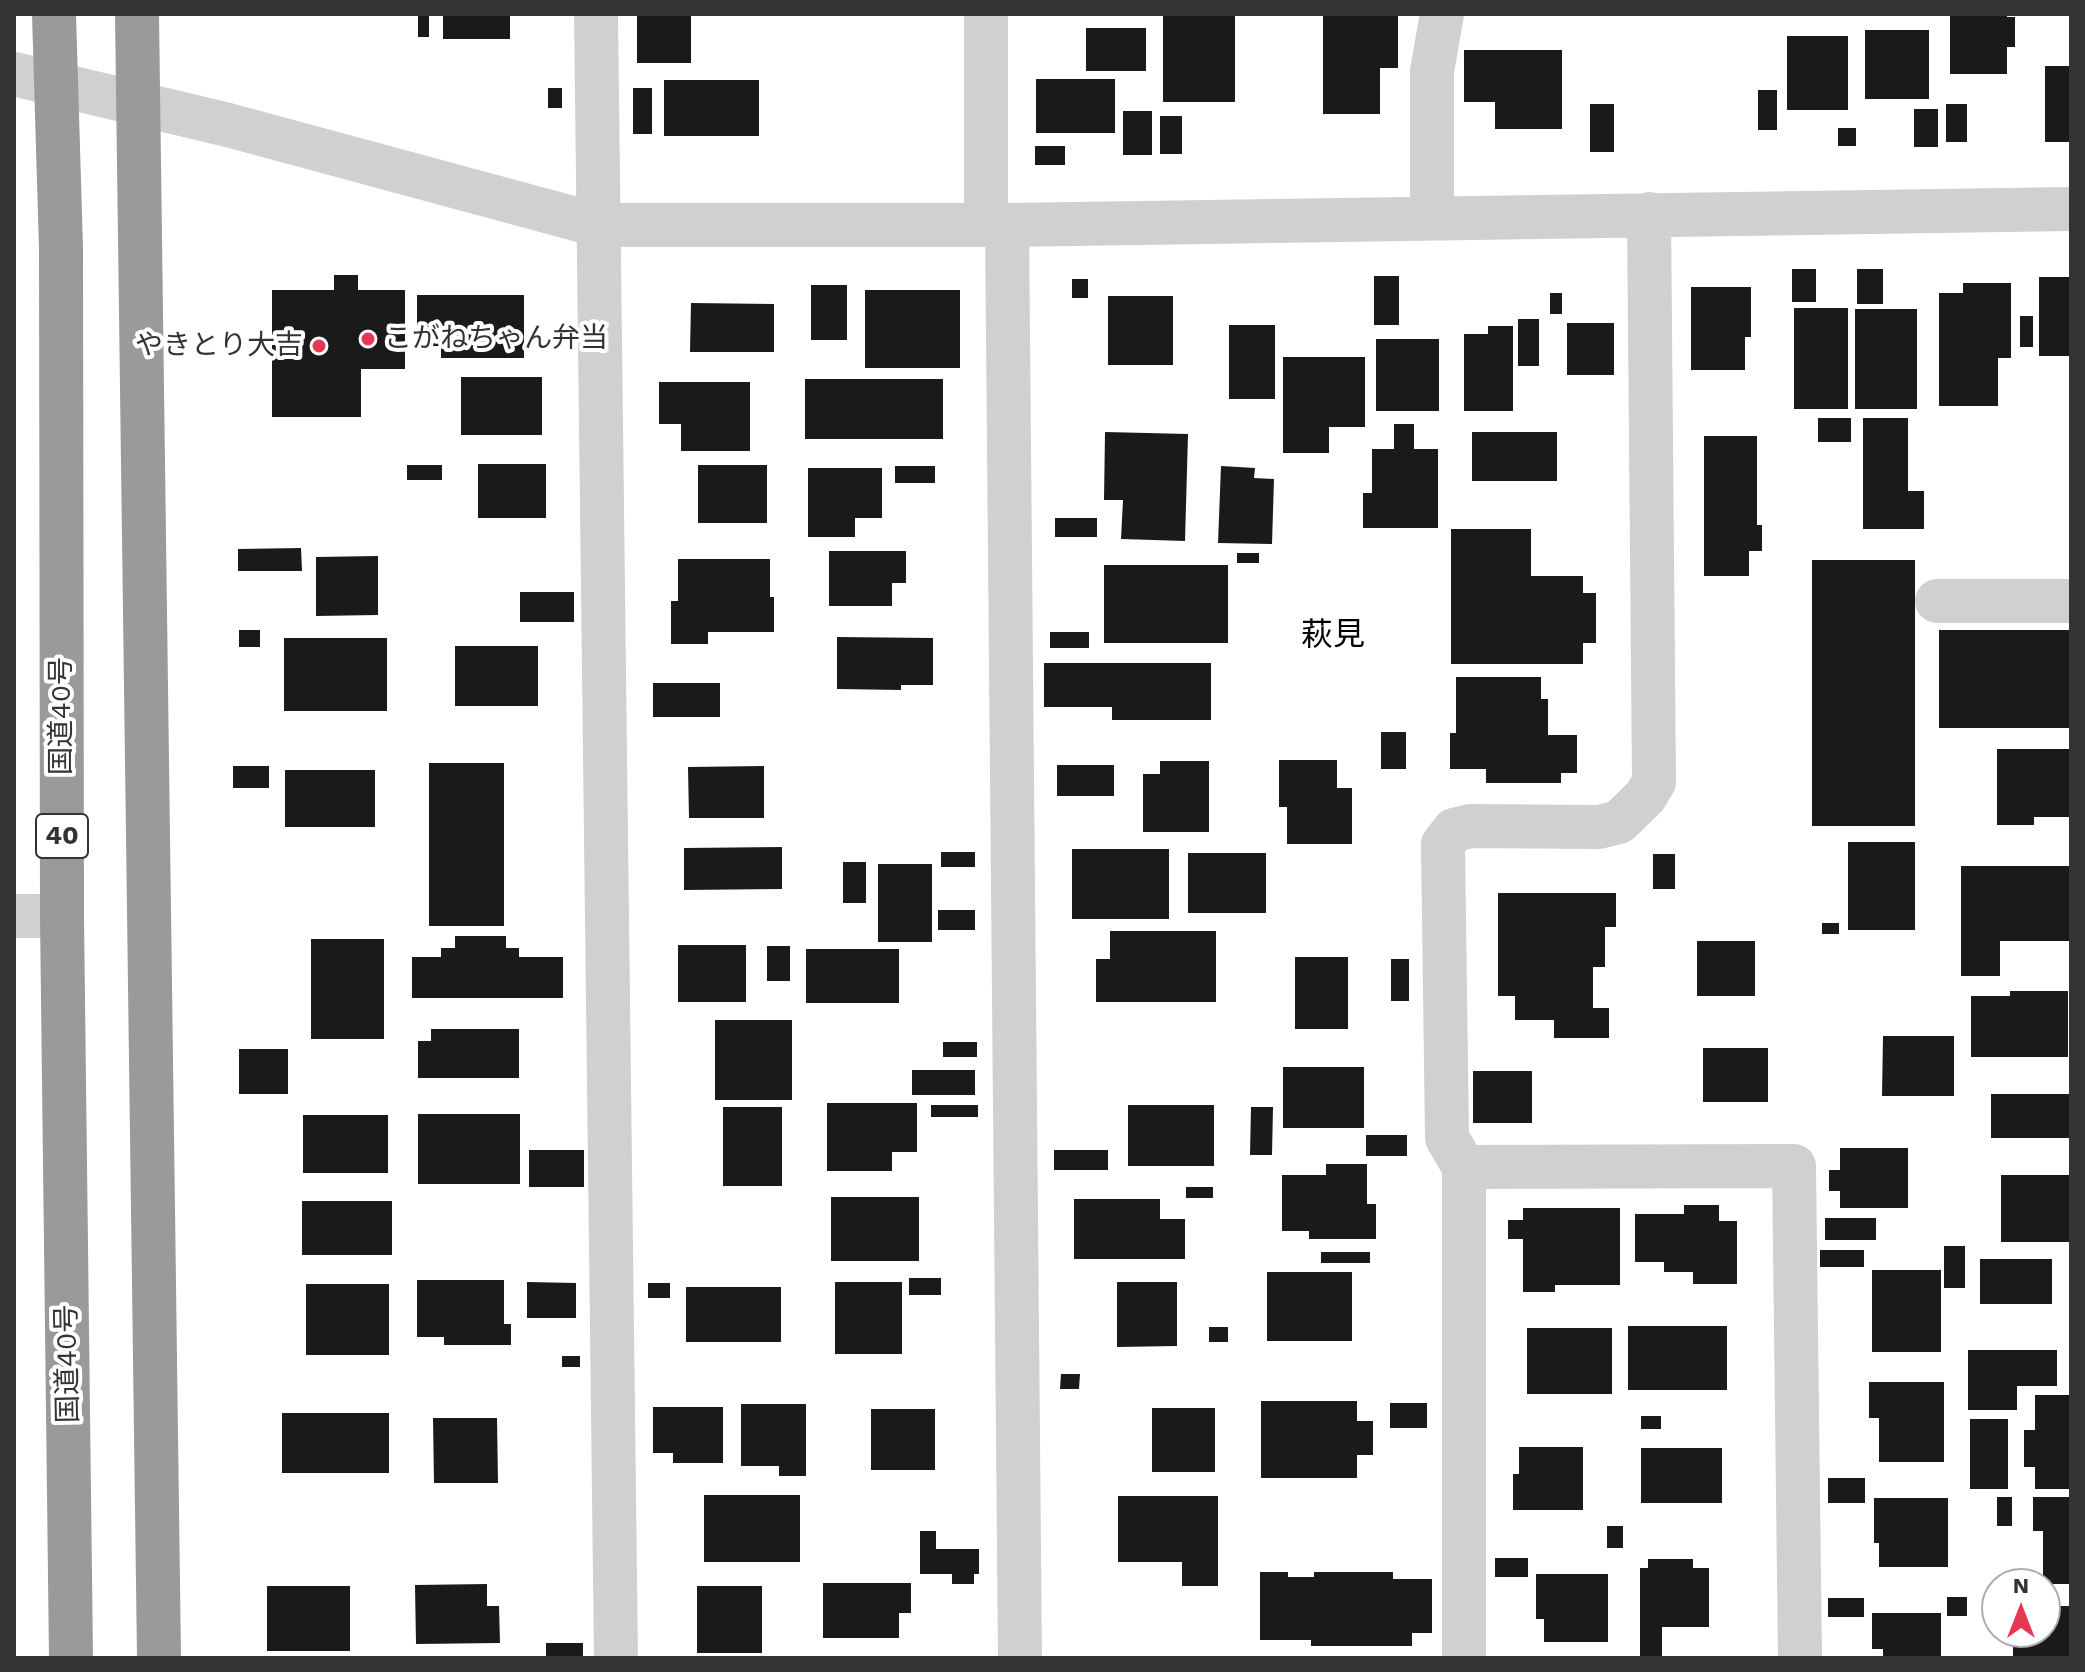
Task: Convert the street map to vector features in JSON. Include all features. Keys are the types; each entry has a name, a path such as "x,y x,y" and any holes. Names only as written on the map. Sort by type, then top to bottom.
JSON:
{"highway":[{"name":"国道40号","path":"54,14 61,248 62,916 71,1658"},
{"path":"137,14 159,1658"}],"street":[{"path":"596,14 616,1658"},
{"path":"986,14 996,225 1020,1658"},
{"path":"1432,217 1432,71 1442,14"},
{"path":"14,74 228,125 598,225 996,225 2071,209"},
{"path":"1464,1658 1464,1167 1447,1138 1443,844 1454,830 1471,826 1599,827 1619,822 1645,797 1654,782 1649,214"},
{"path":"1937,601 2071,601"},
{"path":"14,916 62,916"},
{"path":"1464,1167 1794,1166 1800,1658"}],"building":[{"path":"418,14 429,14 429,37 418,37"},
{"path":"443,14 510,14 510,39 443,39"},
{"path":"637,14 691,14 691,63 637,63"},
{"path":"1163,14 1235,14 1235,102 1163,102"},
{"path":"1323,14 1398,14 1398,68 1380,68 1380,114 1323,114"},
{"path":"1950,14 2007,14 2007,17 2015,17 2015,47 2007,47 2007,74 1950,74"},
{"path":"1086,28 1146,28 1146,71 1086,71"},
{"path":"1865,30 1929,30 1929,99 1865,99"},
{"path":"1787,36 1848,36 1848,110 1787,110"},
{"path":"1464,50 1562,50 1562,129 1495,129 1495,102 1464,102"},
{"path":"2045,66 2071,66 2071,142 2045,142"},
{"path":"1036,79 1115,79 1115,133 1036,133"},
{"path":"664,80 759,80 759,136 664,136"},
{"path":"548,88 562,88 562,108 548,108"},
{"path":"633,88 652,88 652,134 633,134"},
{"path":"1758,90 1777,90 1777,130 1758,130"},
{"path":"1590,104 1614,104 1614,152 1590,152"},
{"path":"1946,104 1967,104 1967,142 1946,142"},
{"path":"1914,109 1938,109 1938,147 1914,147"},
{"path":"1123,111 1152,111 1152,155 1123,155"},
{"path":"1160,116 1182,116 1182,154 1160,154"},
{"path":"1838,128 1856,128 1856,146 1838,146"},
{"path":"1035,146 1065,146 1065,165 1035,165"},
{"path":"1792,269 1816,269 1816,302 1792,302"},
{"path":"1857,269 1883,269 1883,304 1857,304"},
{"path":"334,275 358,275 358,290 405,290 405,369 361,369 361,417 272,417 272,290 334,290"},
{"path":"1374,276 1399,276 1399,325 1374,325"},
{"path":"2039,277 2071,277 2071,356 2039,356"},
{"path":"1072,279 1088,279 1088,298 1072,298"},
{"path":"1963,283 2011,283 2011,358 1998,358 1998,406 1939,406 1939,293 1963,293"},
{"path":"811,285 847,285 847,340 811,340"},
{"path":"1691,287 1751,287 1751,337 1745,337 1745,370 1691,370"},
{"path":"865,290 960,290 960,368 865,368"},
{"path":"1550,293 1562,293 1562,314 1550,314"},
{"path":"417,295 524,295 524,358 441,358 441,346 417,346"},
{"path":"1108,296 1173,296 1173,365 1108,365"},
{"path":"691,303 774,304 774,352 690,352"},
{"path":"1794,308 1848,308 1848,409 1794,409"},
{"path":"1855,309 1917,309 1917,409 1855,409"},
{"path":"2020,316 2033,316 2033,347 2020,347"},
{"path":"1518,319 1539,319 1539,366 1518,366"},
{"path":"1567,323 1614,323 1614,375 1567,375"},
{"path":"1229,325 1275,325 1275,399 1229,399"},
{"path":"1488,326 1513,326 1513,411 1464,411 1464,334 1488,334"},
{"path":"1376,339 1439,339 1439,411 1376,411"},
{"path":"1283,357 1365,357 1365,427 1329,427 1329,453 1283,453"},
{"path":"461,377 542,377 542,435 461,435"},
{"path":"805,379 943,379 943,439 805,439"},
{"path":"659,382 750,382 750,451 681,451 681,424 659,424"},
{"path":"1818,418 1851,418 1851,442 1818,442"},
{"path":"1863,418 1908,418 1908,491 1924,491 1924,529 1863,529"},
{"path":"1394,424 1414,424 1414,449 1438,449 1438,528 1363,528 1363,493 1372,493 1372,449 1394,449"},
{"path":"1105,432 1188,434 1185,541 1121,539 1123,500 1104,500"},
{"path":"1472,432 1557,432 1557,481 1472,481"},
{"path":"1704,436 1757,436 1757,525 1762,525 1762,551 1749,551 1749,576 1704,576"},
{"path":"478,464 546,464 546,518 478,518"},
{"path":"407,465 442,465 442,480 407,480"},
{"path":"698,465 767,465 767,523 698,523"},
{"path":"895,466 935,466 935,483 895,483"},
{"path":"1221,466 1255,468 1254,478 1274,479 1272,544 1218,543"},
{"path":"808,468 882,468 882,518 855,518 855,537 808,537"},
{"path":"1055,518 1097,518 1097,537 1055,537"},
{"path":"1451,529 1531,529 1531,576 1583,576 1583,593 1596,593 1596,643 1583,643 1583,664 1451,664"},
{"path":"301,548 302,571 238,571 238,549"},
{"path":"829,551 906,551 906,583 892,583 892,606 829,606"},
{"path":"1237,553 1259,553 1259,563 1237,563"},
{"path":"378,556 378,615 316,616 316,557"},
{"path":"678,559 770,559 774,632 708,632 708,644 671,644 671,601 678,601"},
{"path":"1812,560 1915,560 1915,826 1812,826"},
{"path":"1104,565 1228,565 1228,643 1104,643"},
{"path":"520,592 574,592 574,622 520,622"},
{"path":"239,630 260,630 260,647 239,647"},
{"path":"1939,630 2071,630 2071,728 1939,728"},
{"path":"1050,632 1089,632 1089,648 1050,648"},
{"path":"837,637 933,638 933,685 901,685 901,690 837,689"},
{"path":"284,638 387,638 387,711 284,711"},
{"path":"455,646 538,646 538,706 455,706"},
{"path":"1044,663 1211,663 1211,720 1112,720 1112,707 1044,707"},
{"path":"1456,677 1541,677 1541,699 1548,699 1548,735 1577,735 1577,773 1561,773 1561,783 1486,783 1486,769 1450,769 1450,733 1456,733"},
{"path":"653,683 720,683 720,717 653,717"},
{"path":"1381,732 1406,732 1406,769 1381,769"},
{"path":"1997,749 2071,749 2071,817 2034,817 2034,825 1997,825"},
{"path":"1279,760 1337,760 1337,788 1352,788 1352,844 1287,844 1287,807 1279,807"},
{"path":"1160,761 1209,761 1209,832 1143,832 1143,774 1160,774"},
{"path":"429,763 504,763 504,926 429,926"},
{"path":"1057,765 1114,765 1114,796 1057,796"},
{"path":"233,766 269,766 269,788 233,788"},
{"path":"764,766 764,818 689,818 688,767"},
{"path":"285,770 375,770 375,827 285,827"},
{"path":"1848,842 1915,842 1915,930 1848,930"},
{"path":"782,847 782,889 684,890 684,848"},
{"path":"1072,849 1169,849 1169,919 1072,919"},
{"path":"941,852 975,852 975,867 941,867"},
{"path":"1188,853 1266,853 1266,913 1188,913"},
{"path":"1653,854 1675,854 1675,889 1653,889"},
{"path":"843,862 866,862 866,903 843,903"},
{"path":"878,864 932,864 932,942 878,942"},
{"path":"1961,866 2071,866 2071,941 2000,941 2000,976 1961,976"},
{"path":"1498,893 1616,893 1616,927 1605,927 1605,967 1593,967 1593,1008 1609,1008 1609,1038 1554,1038 1554,1020 1515,1020 1515,996 1498,996"},
{"path":"938,910 975,910 975,930 938,930"},
{"path":"1822,923 1839,923 1839,934 1822,934"},
{"path":"1110,931 1216,931 1216,1002 1096,1002 1096,959 1110,959"},
{"path":"455,936 506,936 506,948 519,948 519,957 563,957 563,998 412,998 412,957 441,957 441,948 455,948"},
{"path":"311,939 384,939 384,1039 311,1039"},
{"path":"1697,941 1755,941 1755,996 1697,996"},
{"path":"678,945 746,945 746,1002 678,1002"},
{"path":"767,946 790,946 790,981 767,981"},
{"path":"806,949 899,949 899,1003 806,1003"},
{"path":"1295,957 1348,957 1348,1029 1295,1029"},
{"path":"1391,959 1409,959 1409,1001 1391,1001"},
{"path":"2010,991 2068,991 2068,1057 1971,1057 1971,996 2010,996"},
{"path":"715,1020 792,1020 792,1100 715,1100"},
{"path":"431,1029 519,1029 519,1078 418,1078 418,1041 431,1041"},
{"path":"1883,1036 1954,1036 1954,1096 1882,1096"},
{"path":"943,1042 977,1042 977,1057 943,1057"},
{"path":"1703,1048 1768,1048 1768,1102 1703,1102"},
{"path":"239,1049 288,1049 288,1094 239,1094"},
{"path":"1283,1067 1364,1067 1364,1128 1283,1128"},
{"path":"912,1070 975,1070 975,1095 912,1095"},
{"path":"1473,1071 1532,1071 1532,1123 1473,1123"},
{"path":"1991,1094 2071,1094 2071,1138 1991,1138"},
{"path":"827,1103 917,1103 917,1152 892,1152 892,1171 827,1171"},
{"path":"931,1105 978,1105 978,1117 931,1117"},
{"path":"1128,1105 1214,1105 1214,1166 1128,1166"},
{"path":"723,1107 782,1107 782,1186 723,1186"},
{"path":"1251,1107 1273,1107 1272,1155 1250,1155"},
{"path":"418,1114 520,1114 520,1184 418,1184"},
{"path":"303,1115 388,1115 388,1173 303,1173"},
{"path":"1366,1135 1407,1135 1407,1156 1366,1156"},
{"path":"1840,1148 1908,1148 1908,1208 1840,1208 1840,1191 1829,1191 1829,1170 1840,1170"},
{"path":"529,1150 584,1150 584,1187 529,1187"},
{"path":"1054,1150 1108,1150 1108,1170 1054,1170"},
{"path":"1326,1164 1367,1164 1367,1204 1376,1204 1376,1239 1309,1239 1309,1231 1282,1231 1282,1175 1326,1175"},
{"path":"2001,1175 2071,1175 2071,1242 2001,1242"},
{"path":"1186,1187 1213,1187 1213,1198 1186,1198"},
{"path":"831,1197 919,1197 919,1261 831,1261"},
{"path":"1074,1199 1160,1199 1160,1219 1185,1219 1185,1259 1074,1259"},
{"path":"302,1201 392,1201 392,1255 302,1255"},
{"path":"1684,1205 1719,1205 1719,1221 1737,1221 1737,1284 1693,1284 1693,1272 1664,1272 1664,1262 1635,1262 1635,1214 1684,1214"},
{"path":"1523,1208 1620,1208 1620,1285 1555,1285 1555,1292 1523,1292 1523,1239 1508,1239 1508,1220 1523,1220"},
{"path":"1825,1218 1876,1218 1876,1240 1825,1240"},
{"path":"1944,1246 1965,1246 1965,1288 1944,1288"},
{"path":"1820,1250 1864,1250 1864,1267 1820,1267"},
{"path":"1321,1252 1370,1252 1370,1263 1321,1263"},
{"path":"1980,1259 2052,1259 2052,1304 1980,1304"},
{"path":"1872,1270 1941,1270 1941,1352 1872,1352"},
{"path":"1267,1272 1352,1272 1352,1341 1267,1341"},
{"path":"909,1278 941,1278 941,1295 909,1295"},
{"path":"417,1280 504,1280 504,1324 511,1324 511,1345 444,1345 444,1337 417,1337"},
{"path":"527,1282 576,1283 576,1318 527,1318"},
{"path":"835,1282 902,1282 902,1354 835,1354"},
{"path":"1117,1282 1177,1282 1177,1346 1117,1347"},
{"path":"648,1283 670,1283 670,1298 648,1298"},
{"path":"306,1284 389,1284 389,1355 306,1355"},
{"path":"686,1287 781,1287 781,1342 686,1342"},
{"path":"1628,1326 1727,1326 1727,1390 1628,1390"},
{"path":"1209,1327 1228,1327 1228,1342 1209,1342"},
{"path":"1527,1328 1612,1328 1612,1394 1527,1394"},
{"path":"1968,1350 2057,1350 2057,1386 2017,1386 2017,1410 1968,1410"},
{"path":"562,1356 580,1356 580,1367 562,1367"},
{"path":"1061,1374 1080,1374 1079,1389 1060,1389"},
{"path":"1869,1382 1944,1382 1944,1462 1879,1462 1879,1418 1869,1418"},
{"path":"2035,1395 2071,1395 2071,1489 2035,1489 2035,1467 2024,1467 2024,1430 2035,1430"},
{"path":"1261,1401 1357,1401 1357,1421 1373,1421 1373,1455 1357,1455 1357,1478 1261,1478"},
{"path":"1390,1403 1427,1403 1427,1428 1390,1428"},
{"path":"741,1404 806,1404 806,1476 779,1476 779,1466 741,1466"},
{"path":"653,1407 723,1407 723,1463 673,1463 673,1453 653,1453"},
{"path":"1152,1408 1215,1408 1215,1472 1152,1472"},
{"path":"871,1409 935,1409 935,1470 871,1470"},
{"path":"282,1413 389,1413 389,1473 282,1473"},
{"path":"1641,1416 1661,1416 1661,1429 1641,1429"},
{"path":"433,1418 497,1418 498,1483 434,1483"},
{"path":"1970,1419 2008,1419 2008,1489 1970,1489"},
{"path":"1519,1447 1583,1447 1583,1510 1513,1510 1513,1474 1519,1474"},
{"path":"1641,1448 1722,1448 1722,1503 1641,1503"},
{"path":"1828,1478 1865,1478 1865,1503 1828,1503"},
{"path":"704,1495 800,1495 800,1562 704,1562"},
{"path":"1118,1496 1218,1496 1218,1586 1182,1586 1182,1562 1118,1562"},
{"path":"1997,1497 2012,1497 2012,1526 1997,1526"},
{"path":"2033,1497 2071,1497 2071,1584 2061,1584 2061,1568 2043,1568 2043,1531 2033,1531"},
{"path":"1874,1498 1948,1498 1948,1567 1879,1567 1879,1543 1874,1543"},
{"path":"1607,1526 1623,1526 1623,1548 1607,1548"},
{"path":"920,1531 936,1531 936,1549 979,1549 979,1574 974,1574 974,1584 952,1584 952,1574 920,1574"},
{"path":"1495,1558 1528,1558 1528,1577 1495,1577"},
{"path":"1648,1559 1693,1559 1693,1568 1709,1568 1709,1627 1662,1627 1662,1656 1640,1656 1640,1568 1648,1568"},
{"path":"1260,1572 1288,1572 1288,1577 1314,1577 1314,1572 1393,1572 1393,1579 1432,1579 1432,1633 1412,1633 1412,1646 1311,1646 1311,1640 1260,1640"},
{"path":"1536,1574 1608,1574 1608,1642 1544,1642 1544,1619 1536,1619"},
{"path":"823,1583 911,1583 911,1613 899,1613 899,1638 823,1638"},
{"path":"487,1584 487,1606 499,1606 500,1643 416,1644 415,1585"},
{"path":"267,1586 350,1586 350,1651 267,1651"},
{"path":"697,1586 762,1586 762,1653 697,1653"},
{"path":"1947,1597 1967,1597 1967,1616 1947,1616"},
{"path":"1828,1598 1864,1598 1864,1617 1828,1617"},
{"path":"2061,1606 2071,1606 2071,1658 2013,1658 2013,1648 2061,1648"},
{"path":"1872,1613 1941,1613 1941,1658 1883,1658 1883,1649 1872,1649"},
{"path":"546,1643 583,1643 583,1658 546,1658"}],"place":[{"name":"こがねちゃん弁当","path":"368,339"},
{"name":"やきとり大吉","path":"319,346"}],"district":[{"name":"萩見","path":"1333,636"}]}
